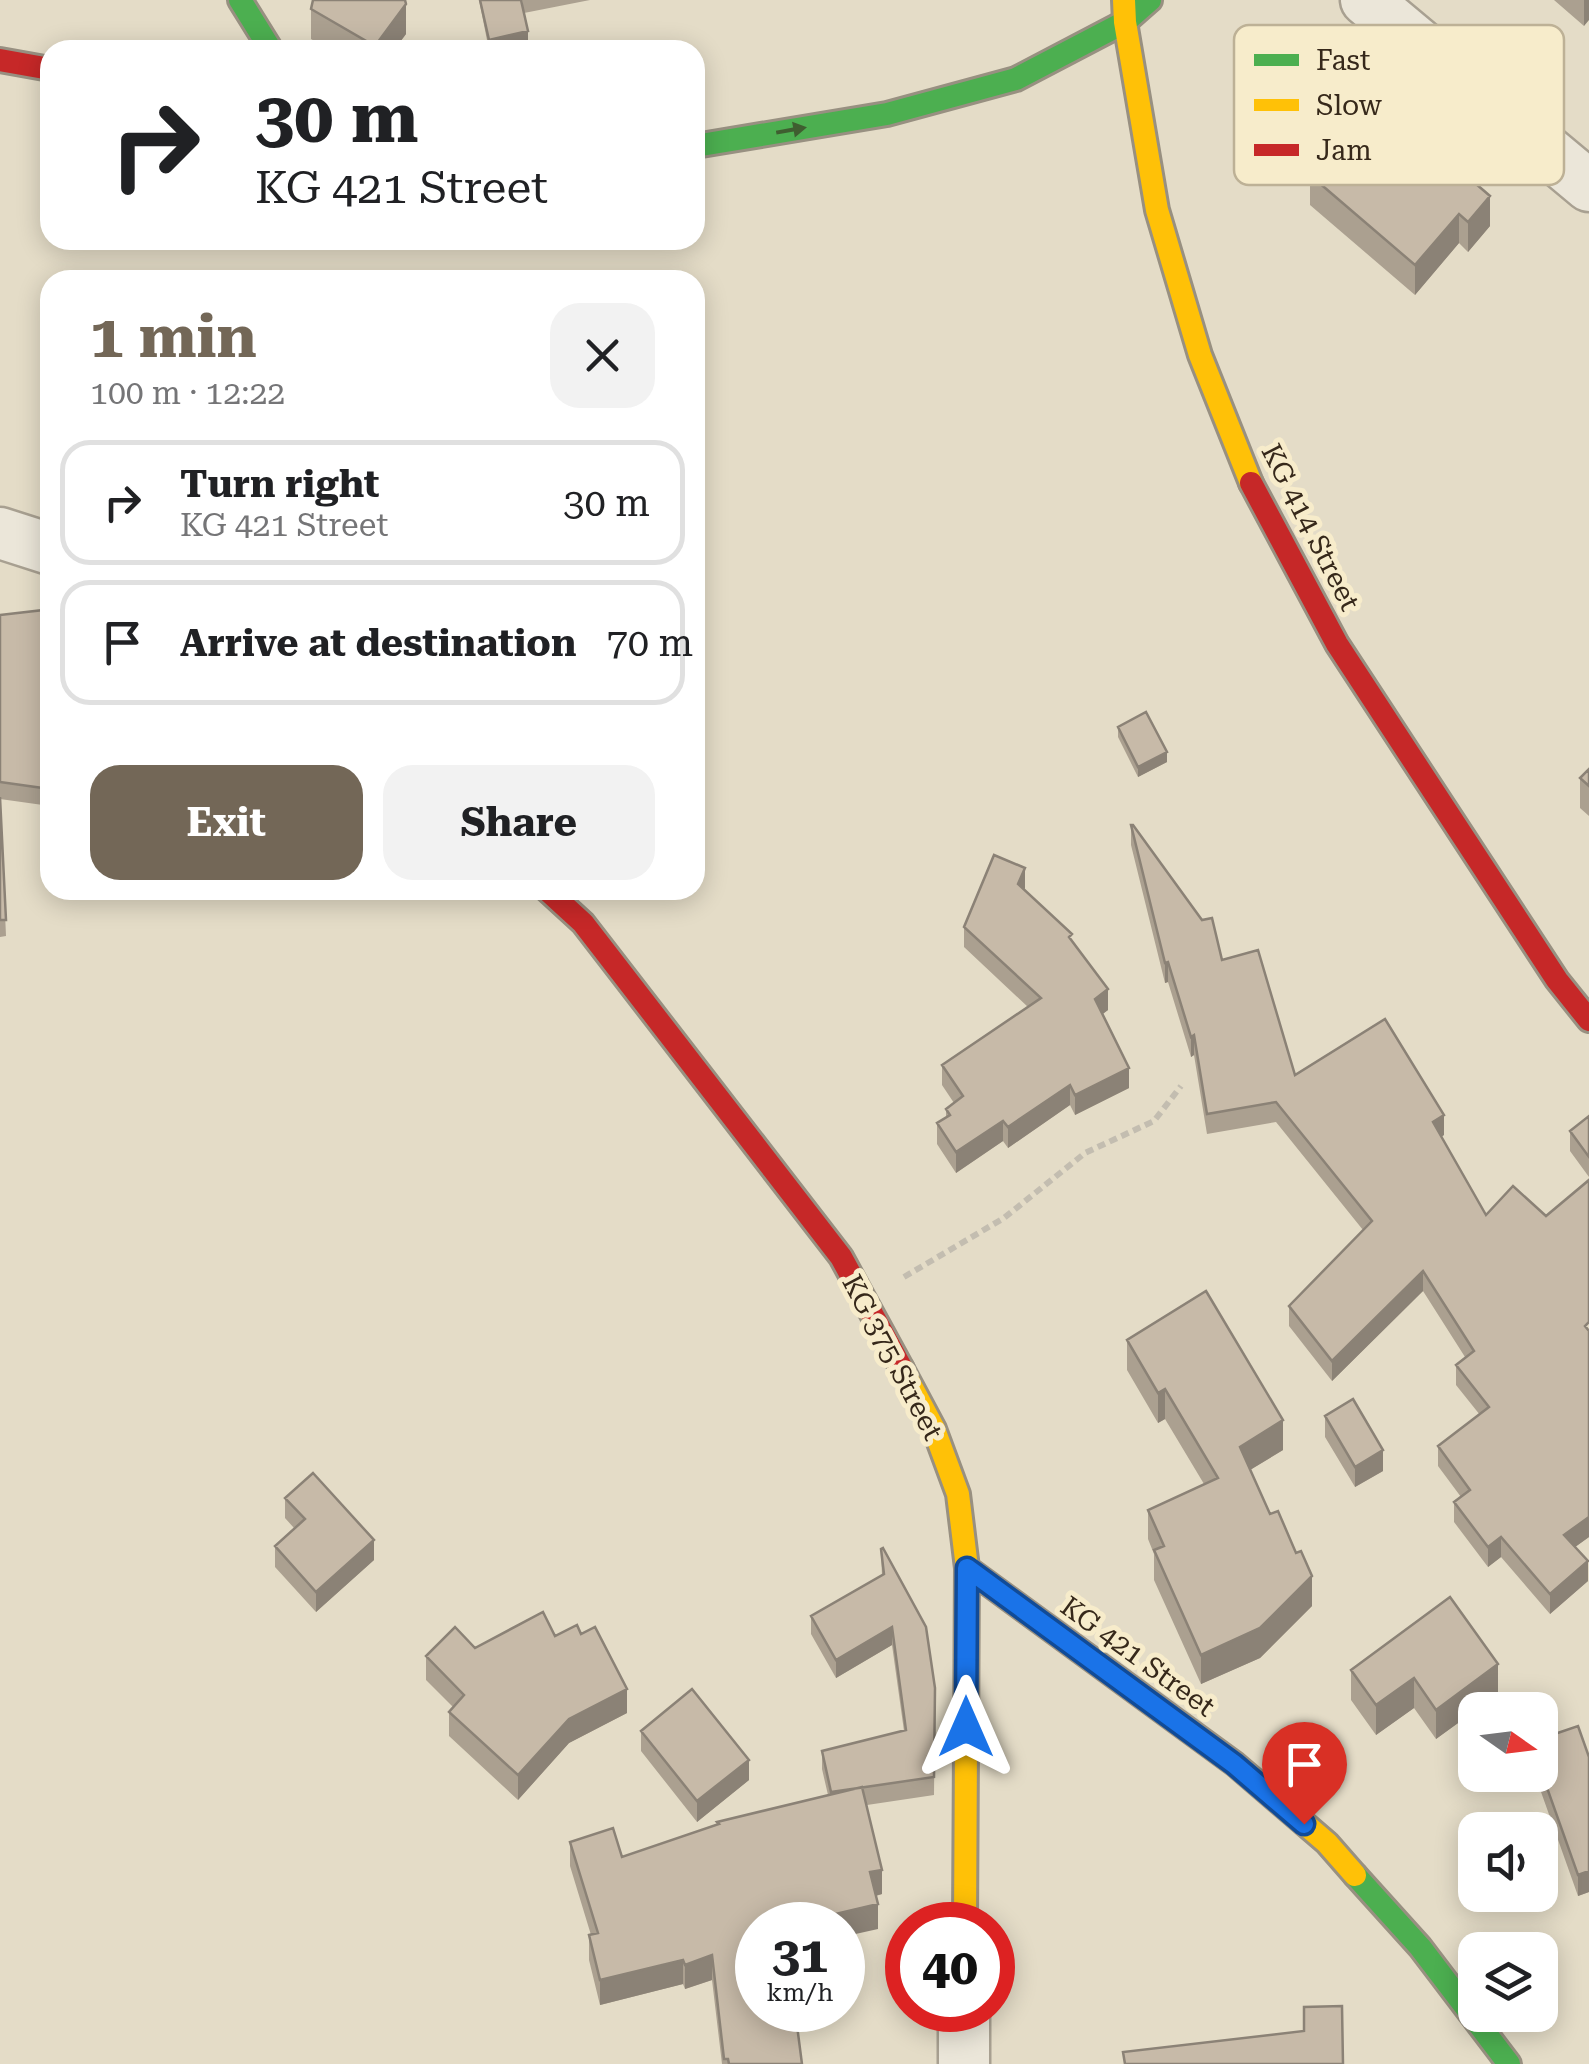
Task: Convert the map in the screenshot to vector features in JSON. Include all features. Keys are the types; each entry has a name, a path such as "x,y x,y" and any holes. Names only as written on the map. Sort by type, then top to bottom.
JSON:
{"street":[{"path":"240,0 265,40"},
{"path":"705,144 887,114 1016,78 1124,11 1150,0"},
{"path":"1366,0 1396,25"},
{"name":"KG 414 Street","path":"1124,11 1157,210 1200,355 1255,493 1337,644 1557,980 1589,1020"},
{"path":"0,60 40,68"},
{"path":"1564,165 1589,186"},
{"path":"0,533 40,546"},
{"name":"KG 375 Street","path":"558,900 583,923 841,1257 934,1429 958,1494 967,1568 965,1902"},
{"name":"KG 421 Street","path":"967,1568 1234,1764 1327,1843 1420,1947 1509,2064"},
{"path":"964,2032 964,2064"}],"path":[{"path":"864,1300 1004,1218 1085,1153 1154,1121 1181,1086"}],"building":[{"path":"313,0 405,0 406,4 379,40 365,40 311,9"},
{"path":"480,0 521,0 528,31 489,40"},
{"path":"1322,185 1477,185 1490,196 1468,222 1459,214 1415,265"},
{"path":"40,610 40,788 0,782 0,615"},
{"path":"1146,712 1167,752 1138,767 1118,727"},
{"path":"1589,769 1589,786 1580,778"},
{"path":"0,797 6,920 0,920"},
{"path":"1131,825 1202,920 1212,918 1222,960 1258,950 1295,1075 1385,1019 1444,1115 1433,1122 1486,1215 1513,1186 1546,1216 1589,1180 1589,1322 1585,1326 1589,1331 1589,1517 1564,1535 1588,1561 1550,1594 1501,1537 1488,1547 1454,1502 1470,1490 1438,1446 1489,1407 1456,1365 1474,1351 1423,1271 1332,1361 1289,1306 1372,1221 1276,1102 1207,1114 1194,1035 1191,1037 1168,962 1165,963"},
{"path":"994,855 1025,868 1018,884 1072,934 1069,937 1108,989 1095,999 1129,1068 1075,1095 1070,1085 1008,1127 1003,1121 956,1152 937,1123 950,1115 946,1109 963,1096 942,1065 1041,998 964,927"},
{"path":"1589,1116 1589,1157 1570,1131"},
{"path":"1206,1291 1283,1420 1240,1447 1270,1514 1278,1511 1296,1553 1301,1551 1312,1576 1260,1628 1201,1655 1154,1550 1164,1546 1148,1510 1218,1478 1165,1389 1158,1393 1127,1340"},
{"path":"1353,1399 1383,1450 1355,1467 1325,1416"},
{"path":"313,1473 374,1540 316,1592 275,1546 305,1519 285,1498"},
{"path":"883,1548 926,1627 935,1688 934,1777 831,1792 822,1751 906,1730 892,1627 836,1660 811,1616 884,1574"},
{"path":"1450,1597 1498,1664 1436,1710 1414,1678 1376,1705 1351,1670"},
{"path":"543,1612 555,1636 577,1625 581,1634 595,1627 627,1689 569,1719 518,1775 449,1712 464,1695 426,1656 455,1627 475,1648"},
{"path":"692,1689 749,1760 697,1801 641,1731"},
{"path":"1578,1726 1589,1757 1589,1871 1578,1875 1549,1792 1558,1792 1558,1733"},
{"path":"862,1787 882,1870 870,1872 878,1904 865,1907 865,1902 735,1902 735,2032 798,2032 802,2064 729,2064 724,2059 712,1955 685,1965 683,1960 600,1980 589,1935 598,1933 570,1842 613,1828 622,1857 717,1822"},
{"path":"1342,2006 1343,2064 1125,2064 1123,2052 1304,2031 1304,2007"}],"traffic: fast":[{"path":"240,0 265,40"},
{"path":"705,144 887,114 1016,79 1125,22 1150,0"},
{"path":"1355,1875 1420,1947 1509,2064"}],"traffic: slow":[{"path":"1124,0 1157,210 1200,355 1251,483"},
{"path":"902,1369 934,1429 958,1494 967,1568 965,1902"},
{"path":"967,1568 1235,1764 1327,1843 1355,1875"}],"traffic: jam":[{"path":"0,60 40,67"},
{"path":"1251,483 1337,644 1557,980 1589,1020"},
{"path":"558,900 583,923 841,1257 902,1369"}],"route":[{"path":"966,1727 967,1568 1234,1764 1304,1824"}]}
